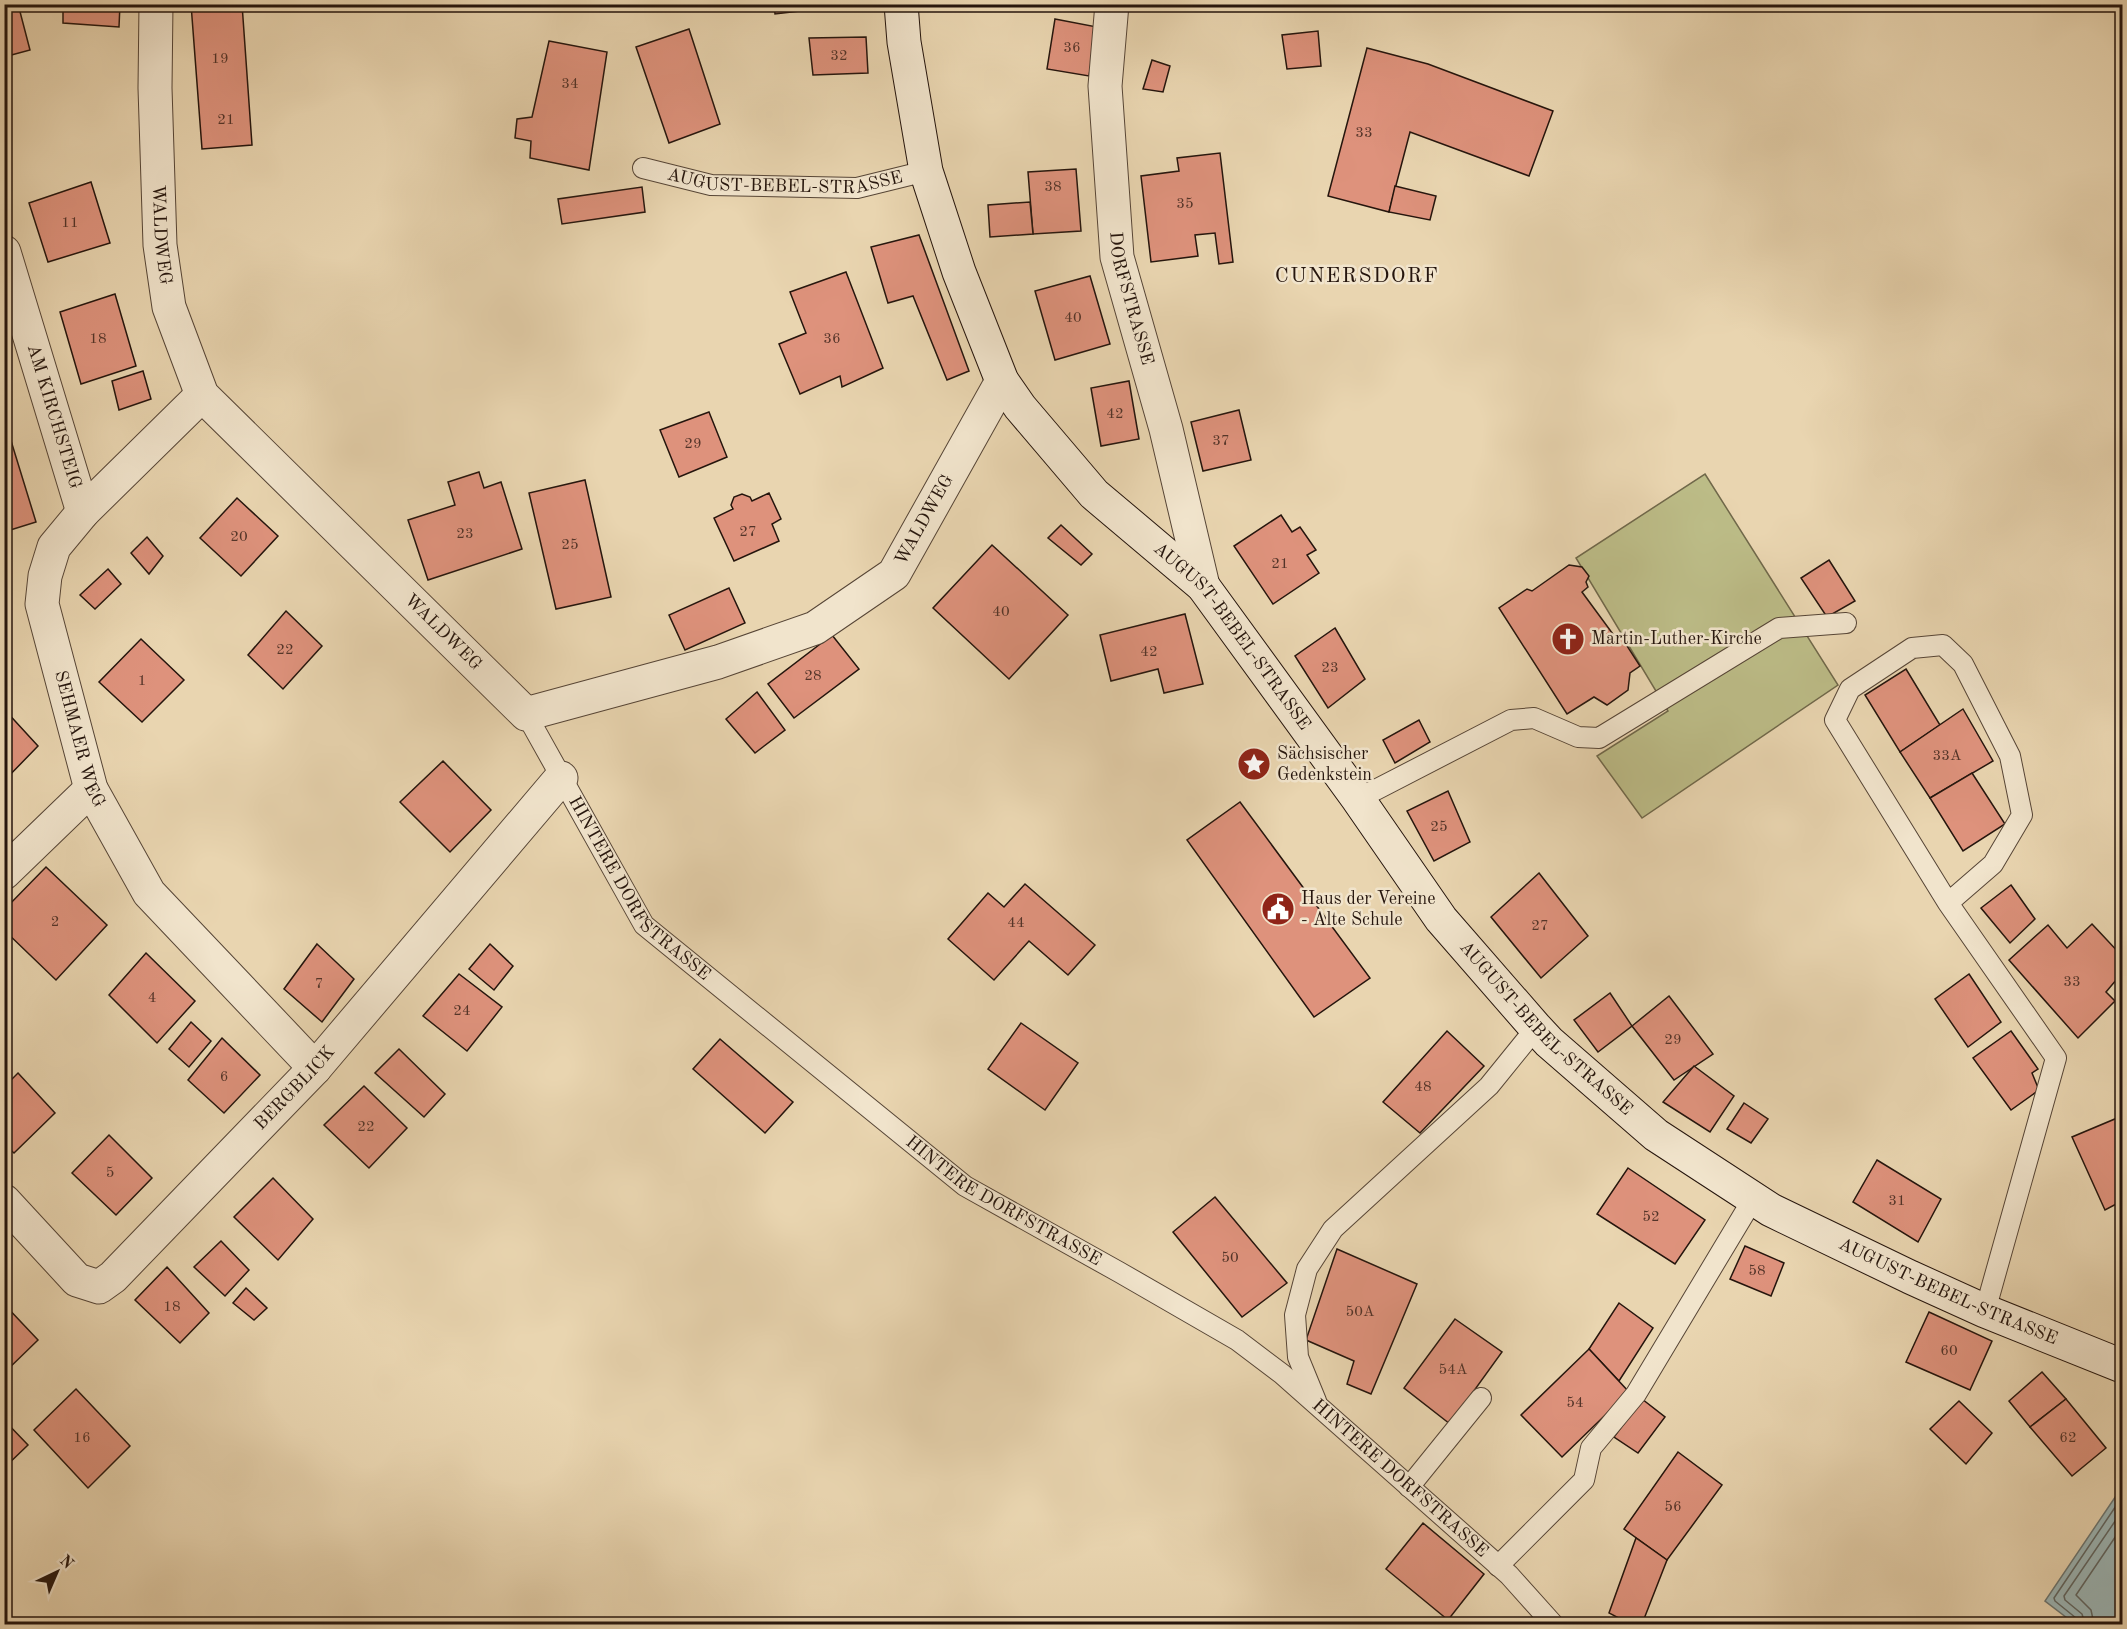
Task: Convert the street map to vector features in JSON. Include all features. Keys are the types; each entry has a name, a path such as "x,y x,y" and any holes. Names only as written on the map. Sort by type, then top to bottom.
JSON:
{"street":[{"name":"WALDWEG","path":"156,4 155,88 160,245 170,308 202,395 526,714 718,662 815,628 894,574 1002,381"},
{"name":"AUGUST-BEBEL-STRASSE","path":"901,4 904,42 926,171 959,272 1002,381 1020,407 1094,494 1203,586 1358,799 1441,918 1536,1028 1656,1135 1753,1199 1781,1215 1985,1311 2122,1365"},
{"name":"DORFSTRASSE","path":"1112,4 1105,113 1117,257 1166,429 1203,586"},
{"name":"AM KIRCHSTEIG","path":"4,252 83,512"},
{"name":"SEHMAER WEG","path":"202,395 83,512 54,547 45,576 42,604 91,789 150,893 315,1068"},
{"name":"BERGBLICK","path":"4,1201 77,1280 99,1287 113,1277 315,1068 561,778"},
{"path":"4,873 91,789"}],"lane":[{"name":"AUGUST-BEBEL-STRASSE","path":"643,168 711,185 857,188 926,171"},
{"path":"1358,799 1511,720 1533,718 1578,737 1599,738 1779,628 1846,623"},
{"path":"1948,903 1993,864 2022,815 2010,756 1963,664 1943,645 1912,648 1850,689 1835,720 1948,903 2056,1058 1985,1311"},
{"name":"HINTERE DORFSTRASSE","path":"526,714 644,925 965,1186 1237,1340 1282,1374 1497,1566 1553,1624"},
{"path":"1318,1406 1298,1357 1297,1347 1295,1315 1306,1269 1333,1229 1489,1086 1536,1028"},
{"path":"1497,1566 1584,1480 1592,1448 1636,1394 1753,1199"},
{"path":"1408,1487 1481,1398"}],"green space":[{"path":"1705,474 1838,685 1642,818 1597,756 1668,711 1576,558"}],"water":[{"path":"2122,1487 2122,1624 2075,1624 2045,1601"}],"building":[{"path":"4,4 18,4 30,50 4,57"},
{"path":"63,4 120,4 119,27 63,23"},
{"path":"191,4 242,4 252,145 202,149"},
{"path":"774,4 807,4 808,10 775,14"},
{"path":"1055,19 1097,27 1089,76 1047,69"},
{"path":"689,29 720,124 669,143 636,47"},
{"path":"1318,31 1321,66 1287,69 1282,35"},
{"path":"866,37 868,73 813,75 809,38"},
{"path":"549,41 607,52 589,170 530,158 531,141 515,138 517,119 532,117"},
{"path":"1367,48 1428,64 1553,111 1529,176 1410,132 1389,212 1328,196"},
{"path":"1152,60 1170,66 1163,92 1143,89"},
{"path":"1220,153 1233,262 1219,264 1215,233 1195,235 1198,256 1151,262 1141,176 1179,171 1177,158"},
{"path":"1076,169 1081,231 1033,234 1028,172"},
{"path":"91,182 110,243 48,262 29,203"},
{"path":"1395,186 1436,196 1430,220 1389,212"},
{"path":"642,187 645,212 562,224 558,199"},
{"path":"1030,202 1033,234 990,237 988,205"},
{"path":"919,235 969,371 947,380 913,296 888,303 871,247"},
{"path":"846,272 883,368 842,387 840,376 800,394 779,344 806,333 790,292"},
{"path":"1090,276 1110,344 1055,360 1035,291"},
{"path":"115,294 136,366 81,384 60,312"},
{"path":"143,371 151,399 119,410 112,381"},
{"path":"1129,381 1139,439 1101,446 1091,388"},
{"path":"1239,410 1251,460 1203,471 1191,422"},
{"path":"709,412 727,457 679,477 660,430"},
{"path":"8,431 36,522 4,532 4,432"},
{"path":"479,472 484,488 501,482 522,549 428,580 408,520 455,505 448,482"},
{"path":"585,480 611,597 556,609 529,493"},
{"path":"769,493 781,519 772,524 779,541 734,561 714,518 733,509 731,505 734,497 742,494 750,497 752,501"},
{"path":"237,498 278,536 241,576 200,538"},
{"path":"1281,515 1292,532 1300,527 1316,550 1307,555 1319,573 1273,604 1234,546"},
{"path":"1061,525 1092,554 1081,565 1048,538"},
{"path":"147,537 163,556 149,574 131,553"},
{"path":"992,545 1068,615 1009,679 933,608"},
{"path":"1829,560 1855,601 1827,617 1801,578"},
{"name":"Martin-Luther-Kirche","path":"1569,565 1582,567 1589,576 1586,582 1588,587 1582,592 1618,641 1622,638 1640,666 1630,673 1628,690 1607,705 1594,697 1567,714 1499,608 1527,589 1532,591"},
{"path":"108,569 121,584 95,609 80,595"},
{"path":"729,588 745,623 685,650 669,615"},
{"path":"286,611 322,646 283,689 248,655"},
{"path":"1185,614 1203,684 1164,693 1158,669 1111,681 1100,635"},
{"path":"1335,628 1365,679 1328,708 1295,656"},
{"path":"832,635 859,669 794,718 768,684"},
{"path":"141,639 184,680 142,722 99,682"},
{"path":"1906,669 1940,725 1900,752 1865,695"},
{"path":"757,692 785,730 755,753 726,719"},
{"path":"4,709 38,746 4,781"},
{"path":"1963,709 1993,761 1930,798 1900,752"},
{"path":"1419,720 1430,742 1395,763 1383,740"},
{"path":"443,761 491,810 450,852 400,802"},
{"path":"1972,773 2005,824 1963,851 1930,798"},
{"path":"1448,791 1470,842 1434,861 1407,811"},
{"name":"Haus der Vereine - Alte Schule","path":"1240,802 1370,978 1314,1017 1187,840"},
{"path":"46,867 107,925 56,980 4,930 4,910"},
{"path":"1539,873 1588,936 1541,978 1491,917"},
{"path":"1025,884 1095,945 1068,975 1029,941 994,980 948,939 988,893 1004,907"},
{"path":"2011,885 2035,919 2010,943 1981,908"},
{"path":"2092,924 2122,956 2122,973 2106,992 2115,1001 2078,1038 2009,960 2048,925 2067,948"},
{"path":"317,944 354,979 322,1022 284,989"},
{"path":"490,944 513,966 494,990 469,969"},
{"path":"146,953 195,1001 157,1043 109,995"},
{"path":"459,974 502,1007 467,1051 423,1016"},
{"path":"1969,974 2001,1022 1968,1047 1935,999"},
{"path":"1610,993 1632,1026 1598,1052 1574,1020"},
{"path":"1669,996 1713,1054 1674,1080 1632,1026"},
{"path":"191,1022 211,1041 189,1067 169,1049"},
{"path":"1021,1023 1078,1063 1045,1110 988,1069"},
{"path":"1447,1031 1484,1066 1420,1133 1383,1102"},
{"path":"2011,1031 2038,1069 2032,1073 2039,1090 2011,1110 1973,1058"},
{"path":"222,1038 260,1075 224,1113 188,1080"},
{"path":"720,1039 793,1102 765,1133 693,1069"},
{"path":"399,1049 445,1094 424,1117 375,1073"},
{"path":"1694,1066 1734,1096 1710,1132 1663,1102"},
{"path":"18,1073 55,1113 14,1153 4,1144 4,1087"},
{"path":"364,1086 407,1128 369,1168 324,1125"},
{"path":"1744,1103 1768,1119 1751,1143 1727,1129"},
{"path":"2122,1116 2122,1201 2105,1210 2072,1137"},
{"path":"109,1135 152,1178 116,1215 72,1173"},
{"path":"1877,1160 1941,1199 1918,1242 1853,1202"},
{"path":"1628,1168 1705,1220 1675,1264 1597,1214"},
{"path":"273,1178 313,1219 278,1260 234,1217"},
{"path":"1215,1197 1287,1283 1242,1317 1173,1232"},
{"path":"221,1241 249,1270 225,1296 194,1267"},
{"path":"1745,1246 1784,1263 1771,1296 1730,1279"},
{"path":"1337,1249 1417,1284 1371,1394 1347,1384 1354,1361 1306,1340"},
{"path":"167,1267 209,1313 180,1343 135,1300"},
{"path":"246,1288 267,1308 254,1320 233,1303"},
{"path":"1619,1303 1653,1328 1619,1381 1589,1349"},
{"path":"4,1304 38,1340 4,1373"},
{"path":"1929,1312 1992,1341 1970,1390 1906,1362"},
{"path":"1455,1319 1502,1352 1450,1424 1404,1388"},
{"path":"1589,1349 1629,1392 1562,1457 1521,1415"},
{"path":"2042,1372 2066,1399 2030,1427 2009,1401"},
{"path":"76,1389 130,1446 88,1488 34,1430"},
{"path":"1642,1399 1665,1417 1638,1453 1614,1437"},
{"path":"2066,1399 2106,1448 2072,1476 2030,1427"},
{"path":"1959,1401 1992,1433 1966,1464 1930,1429"},
{"path":"4,1420 28,1445 4,1468"},
{"path":"1678,1452 1722,1485 1667,1560 1624,1529"},
{"path":"1423,1523 1484,1574 1448,1620 1386,1569"},
{"path":"1636,1538 1667,1560 1642,1624 1630,1624 1609,1613"}],"place":[{"name":"Martin-Luther-Kirche","path":"1568,639"},
{"name":"Sächsischer Gedenkstein","path":"1254,764"},
{"name":"Haus der Vereine - Alte Schule","path":"1278,909"}],"district":[{"name":"CUNERSDORF","path":"1357,276"}]}
